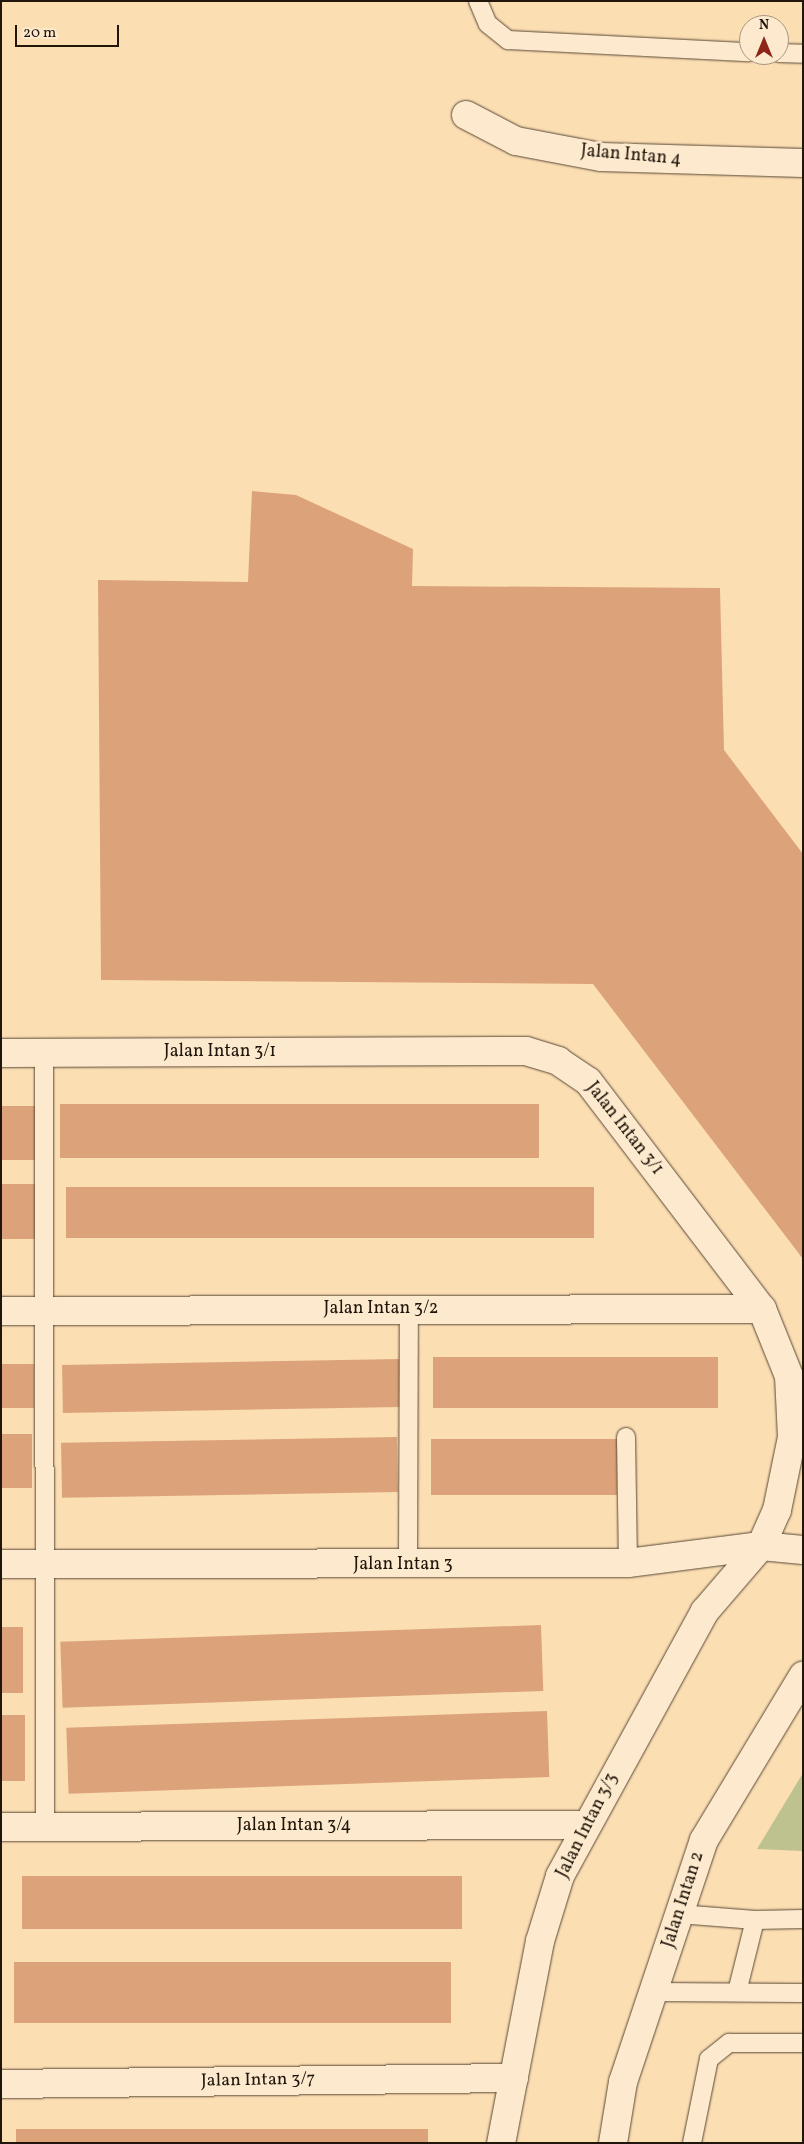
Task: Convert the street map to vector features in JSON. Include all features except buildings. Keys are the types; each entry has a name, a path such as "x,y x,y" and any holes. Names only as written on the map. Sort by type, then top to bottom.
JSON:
{"street":[{"name":"Jalan Intan 4","path":"466,115 516,141 601,158 803,163"},
{"name":"Jalan Intan 3/1","path":"1,1053 526,1051 558,1061 588,1081 762,1309 789,1376 792,1437 777,1510 761,1546"},
{"name":"Jalan Intan 3/2","path":"1,1311 762,1309"},
{"name":"Jalan Intan 3","path":"1,1564 628,1564 761,1546 803,1550"},
{"name":"Jalan Intan 3/3","path":"501,2143 540,1942 560,1876 705,1611 761,1546"},
{"name":"Jalan Intan 2","path":"613,2143 624,2082 704,1840 803,1676"},
{"name":"Jalan Intan 3/4","path":"1,1827 587,1825"},
{"name":"Jalan Intan 3/7","path":"1,2084 514,2078"}],"lane":[{"path":"478,1 488,24 508,40 739,52"},
{"path":"789,53 803,54"},
{"path":"44,1053 46,1311 44,1565 45,1826"},
{"path":"408,1565 409,1309"},
{"path":"626,1438 628,1564"},
{"path":"679,1914 755,1920 803,1919"},
{"path":"737,1992 755,1920"},
{"path":"653,1992 803,1993"},
{"path":"692,2143 709,2060 729,2043 803,2043"}],"green space":[{"path":"803,1773 803,1851 757,1849"}]}
